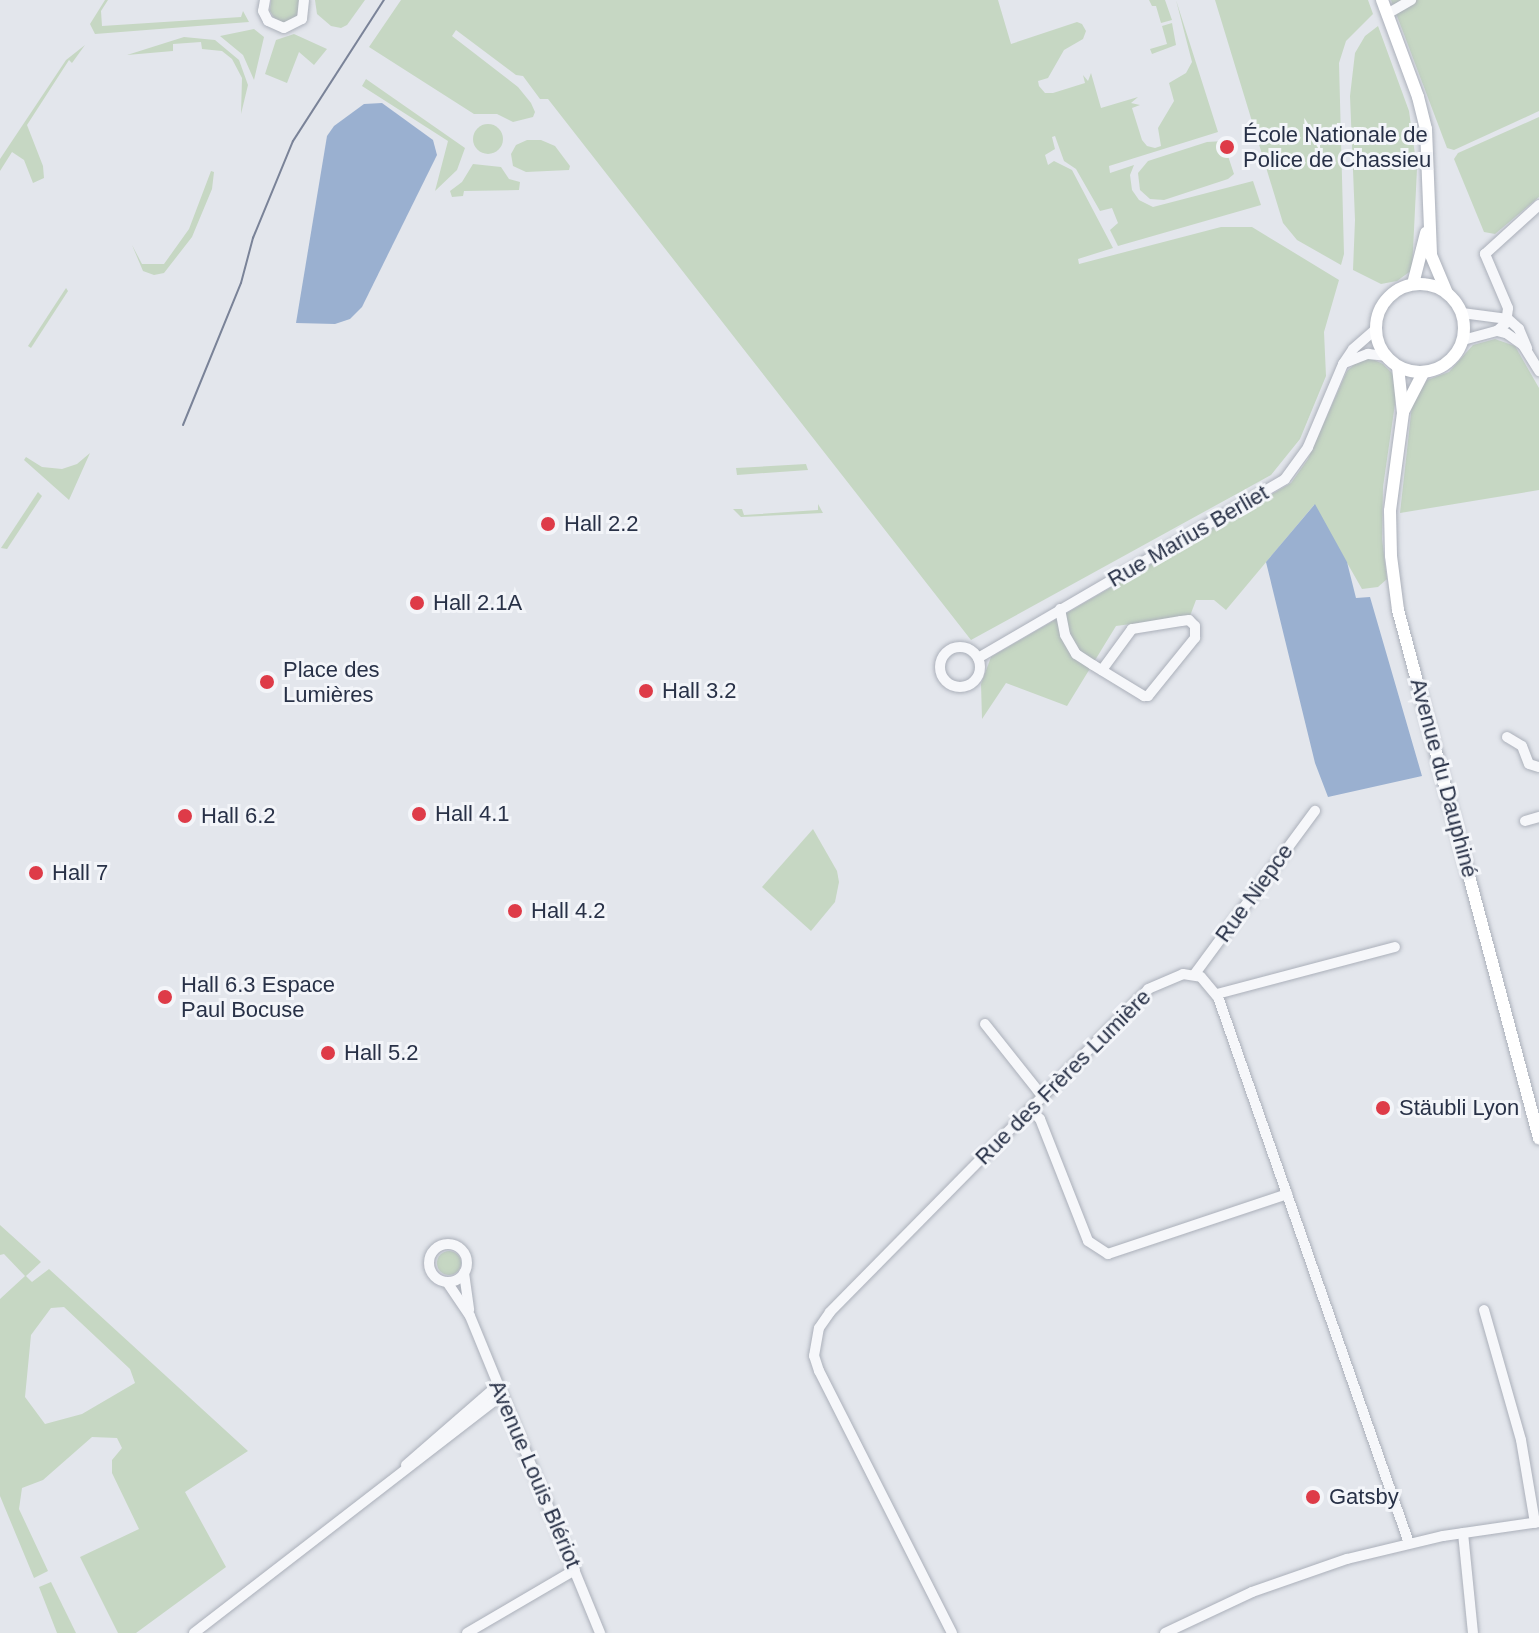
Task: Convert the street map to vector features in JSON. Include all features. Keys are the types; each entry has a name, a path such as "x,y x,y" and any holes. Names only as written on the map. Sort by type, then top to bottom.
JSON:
{"main road":[{"path":"1382,0 1418,97 1426,129 1432,260 1447,293 1462,313 1463,340 1449,363 1423,373 1398,367 1386,356 1376,329 1385,301 1402,287 1413,284 1437,287 1447,293"},
{"path":"1413,284 1430,214"},
{"name":"Avenue du Dauphiné","path":"1398,367 1403,413 1390,511 1398,610 1539,1138"},
{"name":"Avenue du Dauphiné","path":"1403,413 1423,373"}],"street":[{"path":"265,0 263,11 268,21 284,28 302,19 304,0"},
{"path":"1387,14 1411,0"},
{"path":"1539,205 1486,250 1485,260 1508,319 1519,329 1539,371"},
{"path":"1491,316 1501,307 1501,296"},
{"path":"1462,313 1508,319"},
{"path":"1463,340 1497,331 1508,319"},
{"name":"Rue Marius Berliet","path":"978,658 1285,479 1308,447 1343,364 1353,349 1376,329"},
{"path":"1497,331 1514,337 1531,357"},
{"path":"1343,364 1368,354 1386,356"},
{"path":"1060,609 1070,645 1102,670 1148,696 1195,638 1195,626 1189,620 1132,629 1102,670"},
{"path":"951,649 969,649 978,658 979,673 968,685 950,684 942,675 940,664 951,649"},
{"path":"1507,737 1522,746 1529,764 1539,767"},
{"name":"Rue Niepce","path":"1194,975 1315,811"},
{"path":"1525,821 1539,817"},
{"path":"1217,994 1395,947"},
{"path":"1194,975 1201,977 1217,994 1409,1543"},
{"name":"Rue des Frères Lumière","path":"952,1633 819,1371 814,1356 816,1339 830,1312 1148,989 1170,978 1194,975"},
{"path":"985,1024 1043,1097"},
{"path":"1031,1110 1040,1119 1088,1241 1108,1254 1287,1194"},
{"path":"452,1244 462,1249 467,1259 464,1273 447,1282 437,1278 431,1270 430,1259 438,1247 452,1244"},
{"name":"Avenue Louis Blériot","path":"464,1273 470,1316"},
{"name":"Avenue Louis Blériot","path":"447,1282 470,1316 600,1633"},
{"path":"1165,1633 1283,1580 1409,1543 1537,1522 1521,1440 1484,1310"},
{"path":"194,1633 378,1492 500,1390"},
{"path":"1463,1533 1473,1633"},
{"path":"467,1633 575,1570"}],"green space":[{"path":"108,0 101,11 102,26 241,17 243,11 249,22 95,34 90,24"},
{"path":"271,0 299,0 298,16 283,23 275,19 270,11"},
{"path":"315,0 365,0 347,25 341,28 331,26 317,14"},
{"path":"401,0 998,0 1011,44 1077,22 1082,24 1086,31 1083,39 1064,50 1048,78 1038,81 1039,86 1045,93 1053,93 1085,83 1083,75 1088,81 1091,73 1101,108 1138,97 1131,103 1140,105 1132,108 1142,140 1147,146 1155,148 1161,146 1158,128 1174,101 1169,83 1186,73 1192,62 1176,0 1218,132 1109,166 1110,173 1134,165 1130,175 1132,190 1139,200 1153,207 1253,181 1261,205 1118,246 1110,230 1118,223 1112,208 1100,211 1076,169 1064,161 1055,136 1052,137 1055,149 1045,155 1048,165 1054,161 1072,170 1113,248 1078,259 1079,264 1221,227 1252,227 1339,280 1324,332 1326,376 1300,439 1271,475 971,640 548,99 540,99 523,76 516,75 456,30 452,36 518,87 531,103 535,112 533,117 513,122 497,114 474,114 369,47"},
{"path":"1149,0 1165,0 1172,20 1161,23 1156,6 1152,6"},
{"path":"1215,0 1368,0 1373,14 1346,41 1339,63 1344,254 1341,265 1297,240 1283,223"},
{"path":"1391,0 1539,0 1539,111 1454,150 1447,148"},
{"path":"1172,23 1176,45 1152,54 1150,49 1167,44 1162,26"},
{"path":"1378,26 1409,111 1417,169 1412,270 1397,281 1381,284 1353,270 1355,220 1350,96 1355,53 1365,36"},
{"path":"254,29 264,37 254,80 243,55 220,36"},
{"path":"294,34 327,49 314,65 299,52 287,83 265,74 276,40"},
{"path":"184,37 215,40 239,60 248,85 241,114 242,78 232,59 222,51 202,49 201,42 173,44 173,51 127,55"},
{"path":"85,45 72,63 69,60 27,125 43,166 44,178 33,183 24,160 12,152 0,171 0,159 66,60"},
{"path":"366,79 465,148 457,170 435,191 448,141 362,86"},
{"path":"1539,117 1539,197 1495,234 1484,232 1454,159 1458,153"},
{"path":"488,124 499,128 503,139 499,150 488,154 477,150 473,139 477,128"},
{"path":"527,140 541,140 555,146 570,166 569,170 526,172 513,166 511,154 516,145"},
{"path":"1223,141 1234,174 1228,179 1164,200 1150,199 1140,190 1138,173 1148,161 1207,142"},
{"path":"473,164 501,167 509,179 520,182 519,190 464,191 463,196 452,197 450,191 462,182"},
{"path":"211,171 214,172 212,189 192,237 164,273 154,275 143,271 132,245 142,264 164,264 189,229"},
{"path":"66,288 68,291 31,348 28,346"},
{"path":"1495,339 1515,346 1539,388 1539,490 1400,513 1412,405 1427,380 1449,372 1473,345"},
{"path":"1370,358 1383,364 1393,374 1397,390 1383,487 1382,539 1387,579 1378,587 1362,589 1314,505 1226,610 1214,600 1196,600 1190,616 1116,626 1067,706 1006,683 982,719 981,684 991,657 1291,483 1308,459 1347,371 1357,362"},
{"path":"90,453 69,500 24,460 26,457 42,467 62,469 77,464"},
{"path":"806,464 808,470 737,475 736,468"},
{"path":"38,492 42,496 7,549 1,548"},
{"path":"818,504 823,513 741,517 733,509 742,509 744,515 818,510"},
{"path":"813,829 837,871 839,882 835,902 811,931 762,887"},
{"path":"0,1225 41,1262 26,1276 32,1282 49,1269 248,1451 185,1492 226,1567 136,1633 118,1633 80,1557 139,1529 112,1473 112,1460 122,1448 117,1438 92,1437 43,1480 22,1488 19,1509 48,1571 34,1578 0,1496 0,1299 25,1276 4,1254 0,1255","holes":["64,1307 130,1369 135,1383 82,1414 45,1424 25,1397 31,1335 51,1308"]},
{"path":"449,1251 458,1254 461,1263 458,1272 449,1275 440,1272 437,1263 440,1254"},
{"path":"51,1582 76,1633 57,1633 39,1587"}],"water":[{"path":"382,103 433,140 437,155 362,307 350,319 335,324 296,323 327,136 334,126 364,104"},
{"path":"1315,504 1347,562 1356,598 1370,597 1422,776 1328,797 1315,763 1266,562"}],"tram line":[{"path":"183,425 241,283 253,238 293,141 384,0"}],"place":[{"name":"École Nationale de Police de Chassieu","path":"1227,147"},
{"name":"Hall 2.2","path":"548,524"},
{"name":"Hall 2.1A","path":"417,603"},
{"name":"Place des Lumières","path":"267,682"},
{"name":"Hall 3.2","path":"646,691"},
{"name":"Hall 4.1","path":"419,814"},
{"name":"Hall 6.2","path":"185,816"},
{"name":"Hall 7","path":"36,873"},
{"name":"Hall 4.2","path":"515,911"},
{"name":"Hall 6.3 Espace Paul Bocuse","path":"165,997"},
{"name":"Hall 5.2","path":"328,1053"},
{"name":"Stäubli Lyon","path":"1383,1108"},
{"name":"Gatsby","path":"1313,1497"}]}
